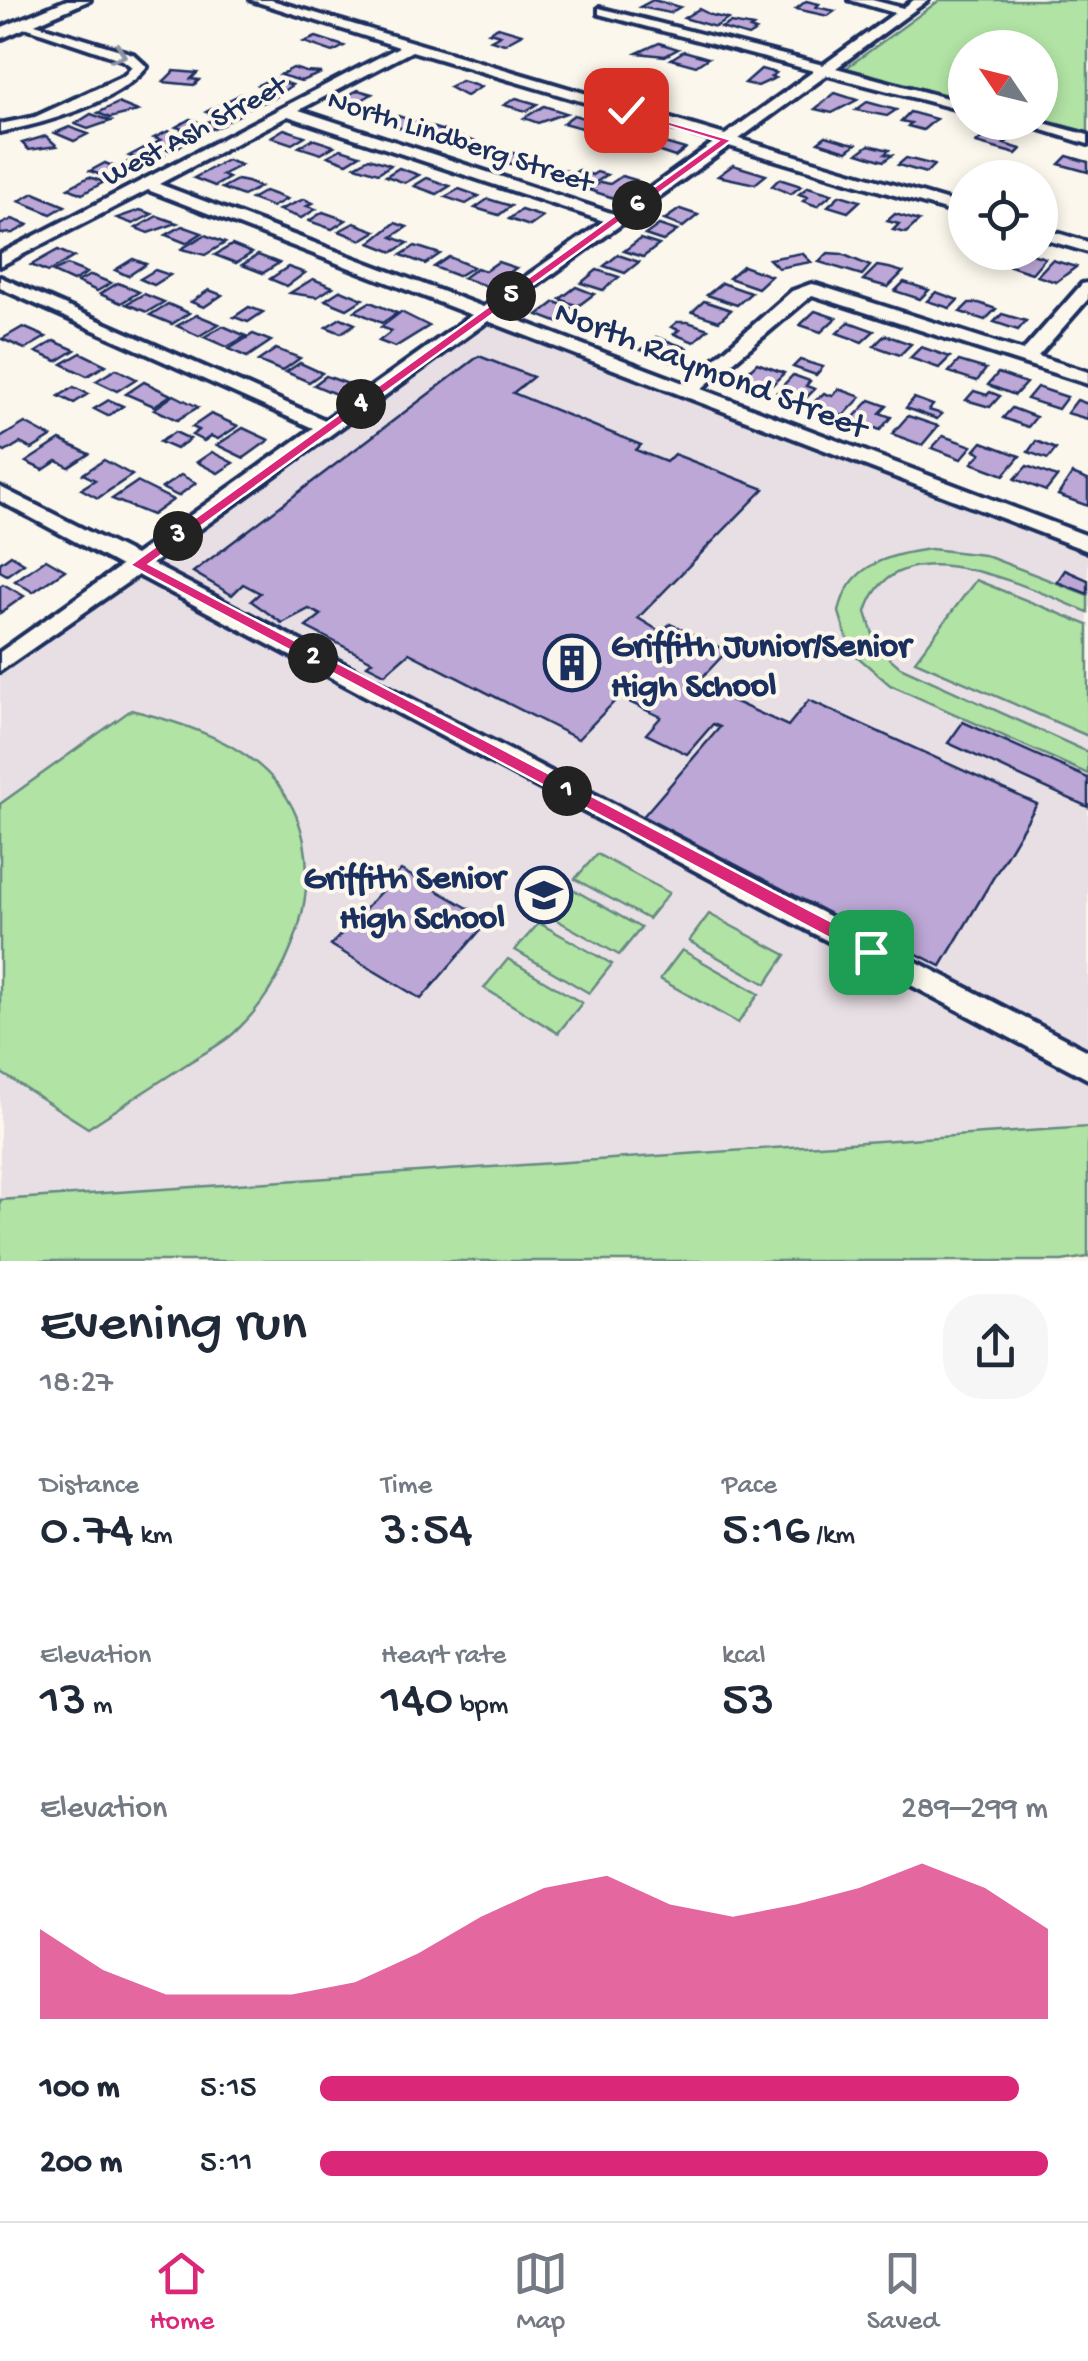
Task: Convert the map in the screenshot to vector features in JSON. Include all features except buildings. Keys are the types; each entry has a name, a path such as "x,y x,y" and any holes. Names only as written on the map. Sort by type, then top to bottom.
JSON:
{"main road":[{"path":"0,34 82,0"}],"street":[{"path":"257,0 948,206"},
{"path":"856,0 906,12"},
{"path":"0,663 922,0"},
{"path":"604,11 948,103"},
{"path":"4,128 39,120 128,79 140,67 128,57 27,23"},
{"name":"West Ash Street","path":"0,260 412,46"},
{"name":"North Lindberg Street","path":"288,110 616,220"},
{"path":"1058,132 1088,140"},
{"name":"North Raymond Street","path":"146,184 1088,544"},
{"path":"1058,239 1088,248"},
{"path":"0,282 328,428"},
{"path":"687,392 811,288 1088,378"},
{"path":"1027,358 1088,288"},
{"path":"0,493 1088,1066"}],"shaded area":[{"name":"Griffith Senior High School","path":"484,315 1088,544 1088,1127 0,1200 0,663"}],"green space":[{"path":"940,0 1088,0 1088,132 1058,124 1058,30 948,30 948,95 846,68"},
{"path":"931,549 984,555 1088,595 1088,612 1001,578 934,565 905,570 881,584 866,612 877,647 900,667 1088,752 1088,774 890,685 851,651 839,612 851,583 886,559"},
{"path":"976,580 1088,625 1088,736 915,661"},
{"path":"131,710 207,734 259,765 293,808 304,841 307,876 303,911 292,946 257,1008 224,1041 88,1128 0,1072 0,804"},
{"path":"597,854 669,893 648,919 575,879"},
{"path":"569,887 641,928 619,955 546,914"},
{"path":"709,914 786,955 766,984 689,941"},
{"path":"539,923 612,964 589,993 515,950"},
{"path":"682,950 759,994 738,1023 660,979"},
{"path":"508,959 582,1003 558,1033 484,988"},
{"path":"1088,1127 1088,1257 1062,1261 0,1261 0,1200"}],"place":[{"name":"Griffith Junior/Senior High School","path":"572,663"},
{"name":"Griffith Senior High School","path":"544,895"}],"route":[{"path":"626,110 727,140 138,565 871,952"}]}
